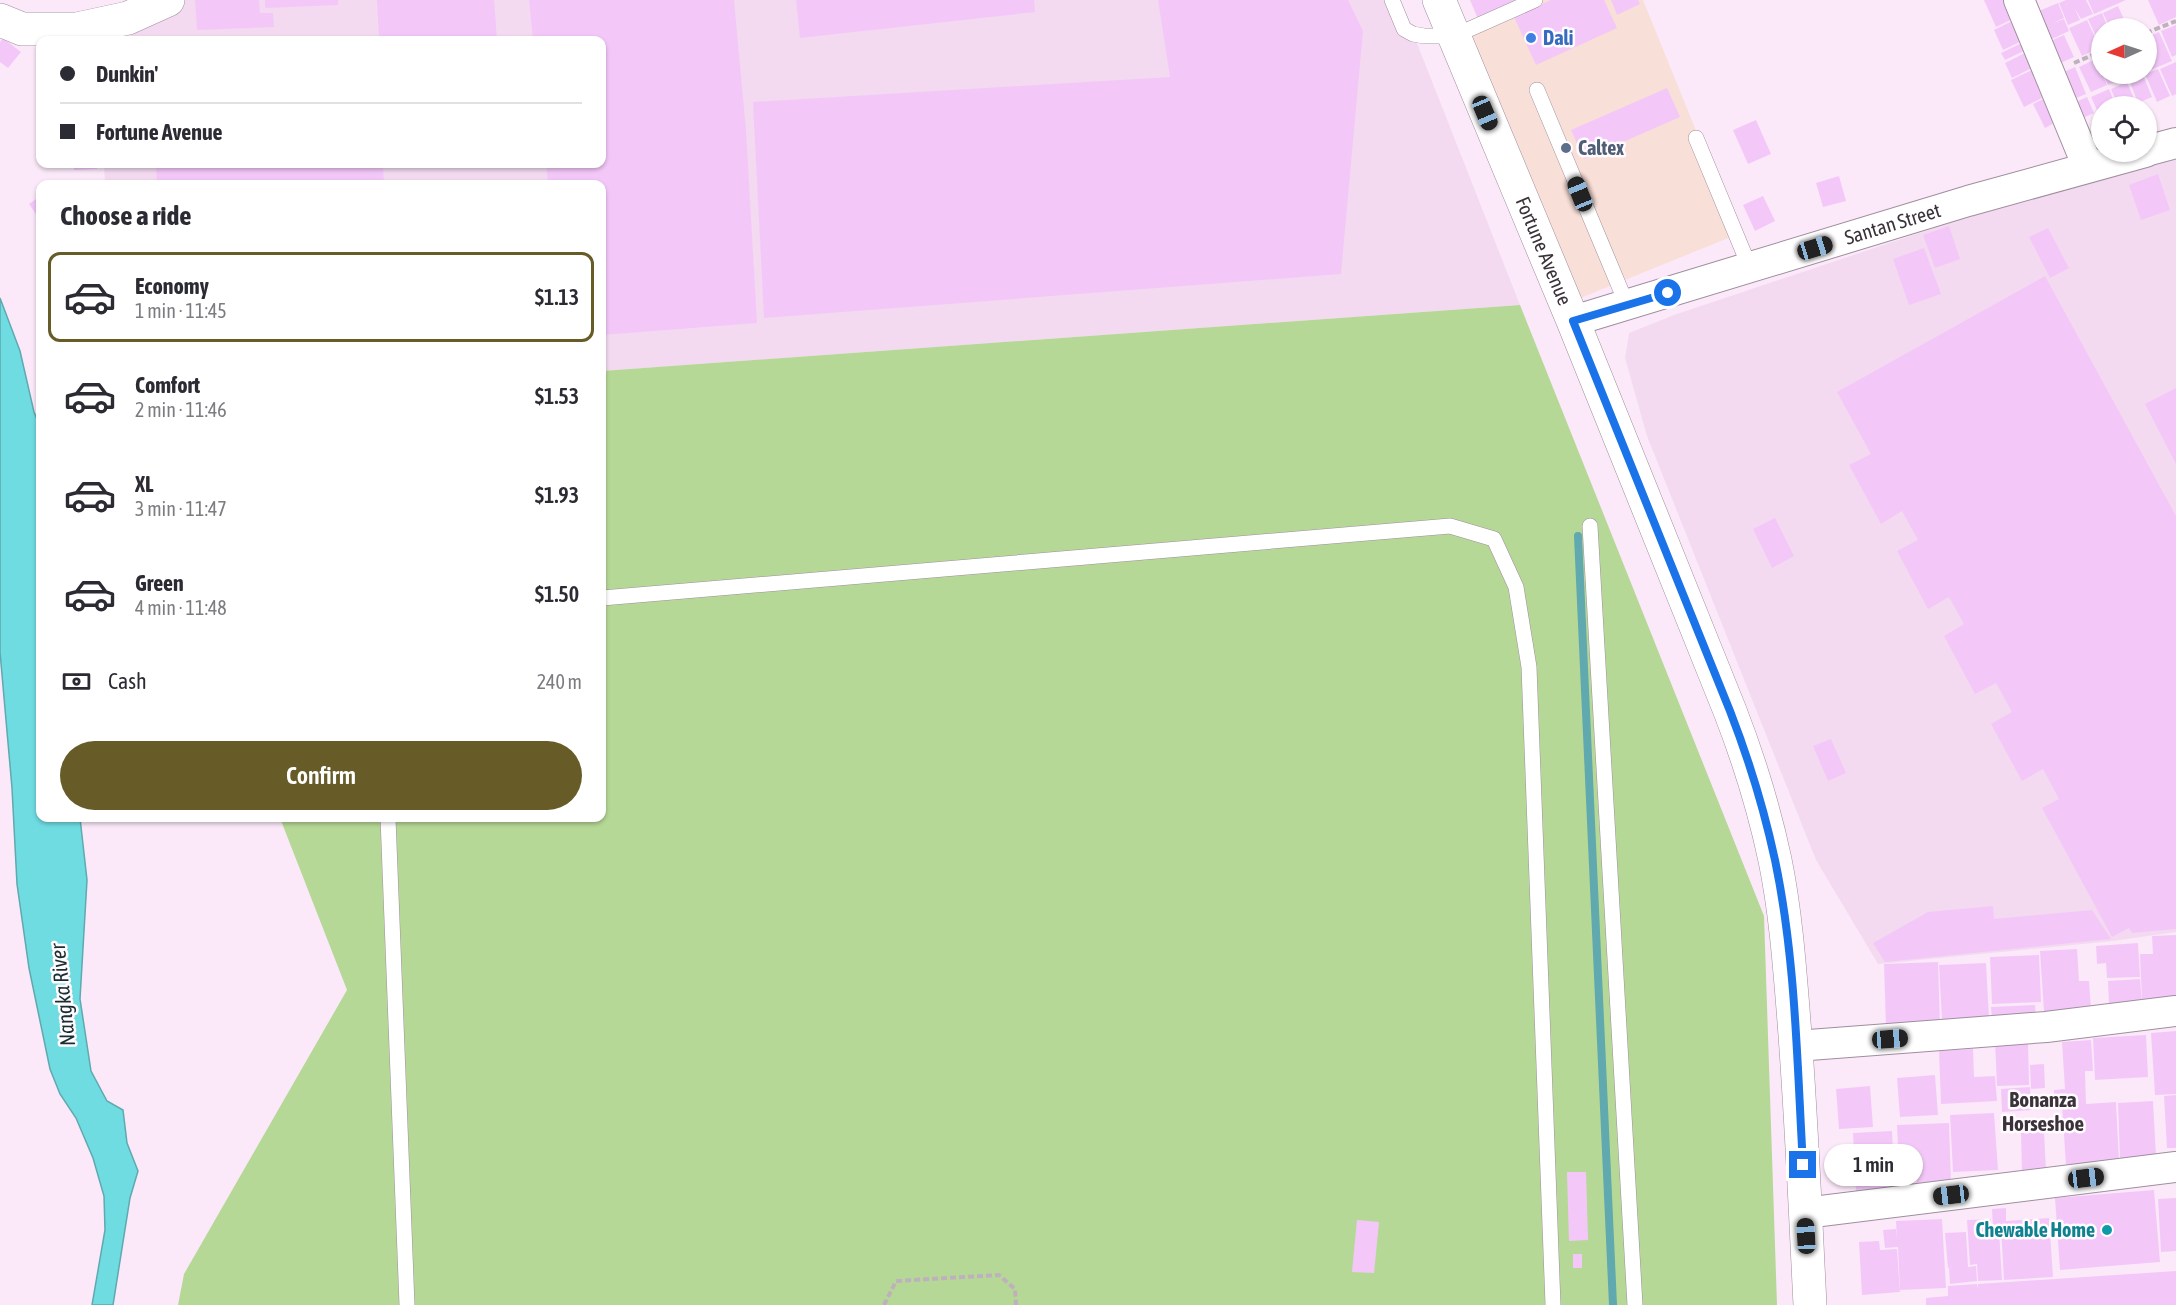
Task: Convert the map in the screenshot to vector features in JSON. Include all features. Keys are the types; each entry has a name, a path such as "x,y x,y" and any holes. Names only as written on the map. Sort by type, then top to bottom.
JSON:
{"main road":[{"path":"0,20 22,29 77,29 128,18 168,0"},
{"name":"Fortune Avenue","path":"1439,0 1573,321 1750,765 1775,862 1786,932 1796,1046 1810,1305"}],"street":[{"path":"2019,0 2088,167"},
{"name":"Santan Street","path":"2157,148 2176,143"},
{"name":"Santan Street","path":"1573,321 1968,201 2106,162"},
{"path":"1796,1046 2046,1027 2176,1011"},
{"path":"1805,1213 2176,1167"}],"lane":[{"path":"1392,0 1404,29 1424,36 1454,36 1534,0"},
{"path":"1537,90 1626,306"},
{"path":"1696,138 1750,268"},
{"path":"606,598 1450,526 1494,540 1516,587 1529,667 1553,1305"},
{"path":"1590,526 1635,1305"},
{"path":"388,822 407,1305"}],"path":[{"path":"2157,29 2176,21"},
{"path":"884,1305 896,1281 999,1275 1016,1289 1016,1305"}],"shaded area":[{"path":"172,0 1400,0 1520,305 606,371 606,180 105,180 104,168 606,168 606,36 126,36 131,25"},
{"path":"1543,0 1643,0 1738,234 1578,299 1465,34"},
{"path":"2176,155 2176,932 2113,941 1878,964 1816,860 1647,436 1625,358 1629,333 1674,315 1955,221"}],"green space":[{"path":"1520,305 1764,916 1777,1305 178,1305 184,1274 347,990 282,822 606,822 606,371"}],"water":[{"name":"Nangka River","path":"0,298 20,351 36,417 36,822 80,822 87,880 80,999 91,1071 107,1101 123,1110 127,1143 138,1171 130,1198 113,1305 92,1305 105,1230 104,1196 93,1158 76,1118 60,1094 50,1069 29,968 17,884 12,788 0,652"}],"building":[{"path":"195,0 259,0 260,13 273,13 274,27 197,30"},
{"path":"265,0 338,0 338,5 265,8"},
{"path":"377,0 494,0 497,36 379,36"},
{"path":"529,0 734,0 746,130 757,323 606,335 606,180 548,180 546,168 606,168 606,36 533,36"},
{"path":"796,0 1034,0 1035,12 800,38"},
{"path":"1158,0 1348,0 1363,31 1341,274 764,318 753,102 1170,77"},
{"path":"1470,0 1526,0 1478,19"},
{"path":"1551,0 1604,0 1617,28 1536,65 1514,17"},
{"path":"1611,0 1638,0 1640,4 1617,15"},
{"path":"1984,0 2011,0 2019,16 1996,27"},
{"path":"2066,0 2086,0 2093,14 2081,19 2075,9 2080,20 2068,25 2059,3"},
{"path":"2088,0 2126,0 2094,14"},
{"path":"2148,0 2176,0 2176,17 2159,25"},
{"path":"2058,3 2064,18 2053,23 2064,19 2069,31 2046,42 2034,13"},
{"path":"2118,6 2123,18 2105,18 2103,13"},
{"path":"2102,13 2104,18 2091,18 2091,25 2088,19"},
{"path":"2016,19 2026,39 2003,50 1994,30"},
{"path":"2087,20 2091,29 2091,52 2082,56 2069,28"},
{"path":"2176,25 2176,55 2172,57 2161,31"},
{"path":"2159,32 2172,61 2157,67 2157,33"},
{"path":"2064,35 2074,57 2056,65 2046,43"},
{"path":"3,38 21,52 8,68 0,62 0,42"},
{"path":"2026,41 2030,48 2005,60 2001,53"},
{"path":"2031,50 2038,65 2012,78 2005,63"},
{"path":"2091,61 2091,84 2107,85 2091,92 2079,67"},
{"path":"2176,62 2176,94 2172,96 2160,69"},
{"path":"2075,67 2086,94 2069,101 2057,75"},
{"path":"2036,68 2048,95 2024,107 2011,80"},
{"path":"2157,69 2170,96 2157,102 2157,96 2154,96 2149,84 2157,84"},
{"path":"2128,84 2133,96 2114,96 2111,89"},
{"path":"2131,84 2147,84 2152,96 2135,96"},
{"path":"1667,88 1680,117 1584,159 1571,130"},
{"path":"2109,89 2112,96 2093,96"},
{"path":"2047,97 2058,121 2045,128 2033,104"},
{"path":"2087,97 2091,106 2091,114 2076,121 2069,105"},
{"path":"1756,120 1771,154 1748,164 1733,130"},
{"path":"74,168 97,168 97,169 74,170"},
{"path":"156,168 383,168 384,180 157,180"},
{"path":"2158,174 2170,210 2141,220 2129,185"},
{"path":"1839,176 1846,201 1823,207 1816,183"},
{"path":"1763,196 1775,221 1755,231 1743,205"},
{"path":"36,199 36,214 29,204"},
{"path":"1949,226 1960,259 1935,268 1923,235"},
{"path":"2048,228 2069,268 2050,278 2029,237"},
{"path":"1924,248 1941,294 1909,305 1893,259"},
{"path":"2045,276 2176,516 2176,929 2132,933 2129,928 2112,937 2042,808 2059,799 2043,769 2022,781 1991,724 2012,712 1996,683 1975,694 1944,636 1964,624 1949,597 1928,609 1897,551 1918,540 1902,511 1881,524 1849,465 1871,454 1837,392"},
{"path":"2176,388 2176,464 2145,404"},
{"path":"1775,518 1794,556 1772,568 1753,529"},
{"path":"1831,739 1846,773 1828,781 1813,746"},
{"path":"1993,906 1994,919 2092,910 2111,939 1885,962 1873,943 1928,912"},
{"path":"2176,935 2176,997 2142,1001 2140,954 2153,954 2152,936"},
{"path":"2138,943 2140,977 2107,978 2106,963 2097,964 2096,946"},
{"path":"2077,949 2079,981 2089,981 2091,1009 2044,1012 2040,951"},
{"path":"2039,955 2041,1002 1992,1004 1990,957"},
{"path":"1938,962 1940,1026 1886,1028 1884,964"},
{"path":"1986,963 1989,1018 1942,1020 1939,965"},
{"path":"2140,979 2142,1003 2109,1005 2108,981"},
{"path":"2035,1005 2036,1017 1992,1020 1991,1007"},
{"path":"2176,1031 2176,1094 2155,1095 2151,1033"},
{"path":"2146,1035 2148,1077 2095,1080 2093,1038"},
{"path":"2091,1040 2093,1071 2085,1071 2086,1104 2116,1102 2119,1161 2066,1165 2062,1105 2054,1105 2054,1090 2065,1089 2062,1042"},
{"path":"2028,1041 2029,1085 1997,1086 1995,1042"},
{"path":"1973,1049 1974,1077 1995,1076 1997,1101 1941,1104 1939,1051"},
{"path":"2044,1064 2045,1088 2031,1089 2030,1065"},
{"path":"1935,1075 1938,1115 1900,1117 1897,1078"},
{"path":"1870,1086 1873,1127 1839,1129 1836,1089"},
{"path":"2030,1087 2032,1110 2002,1112 2001,1089"},
{"path":"2176,1095 2176,1148 2167,1148 2164,1096"},
{"path":"2153,1101 2156,1156 2120,1158 2118,1103"},
{"path":"1994,1113 1998,1170 1953,1172 1950,1115"},
{"path":"1949,1123 1951,1183 1917,1185 1916,1169 1899,1169 1897,1125"},
{"path":"1892,1131 1895,1191 1856,1193 1853,1133"},
{"path":"2044,1132 2046,1171 2022,1172 2021,1133"},
{"path":"1567,1172 1586,1172 1588,1240 1569,1241"},
{"name":"Chewable Home","path":"2154,1190 2160,1262 2060,1270 2055,1198"},
{"path":"2176,1198 2176,1251 2161,1252 2158,1199"},
{"path":"2006,1208 2006,1221 2049,1218 2053,1277 2004,1280 2001,1228 1993,1229 1992,1209"},
{"path":"1942,1219 1946,1288 1900,1290 1898,1247 1885,1248 1883,1230 1896,1229 1897,1239 1896,1221"},
{"path":"1991,1219 1991,1231 1999,1231 2002,1280 1978,1281 1977,1264 1970,1265 1967,1220"},
{"path":"1357,1220 1379,1222 1374,1273 1352,1272"},
{"path":"1966,1232 1968,1267 1976,1266 1977,1281 1950,1284 1949,1268 1955,1267 1948,1268 1945,1233"},
{"path":"1879,1241 1880,1250 1897,1249 1900,1292 1862,1295 1859,1242"},
{"path":"1573,1254 1582,1254 1582,1268 1573,1268"},
{"path":"2176,1271 2176,1305 1926,1305 1926,1298 1948,1296 1948,1286 1977,1284 1978,1288 1978,1284"}],"waterway":[{"path":"1578,536 1613,1305"}],"place":[{"name":"Dali","path":"1531,38"},
{"name":"Caltex","path":"1566,148"},
{"name":"Chewable Home","path":"2107,1230"}],"district":[{"name":"Bonanza Horseshoe","path":"2043,1112"}],"route":[{"path":"1668,293 1573,321 1730,711 1763,809 1775,862 1786,932 1803,1165"}]}
